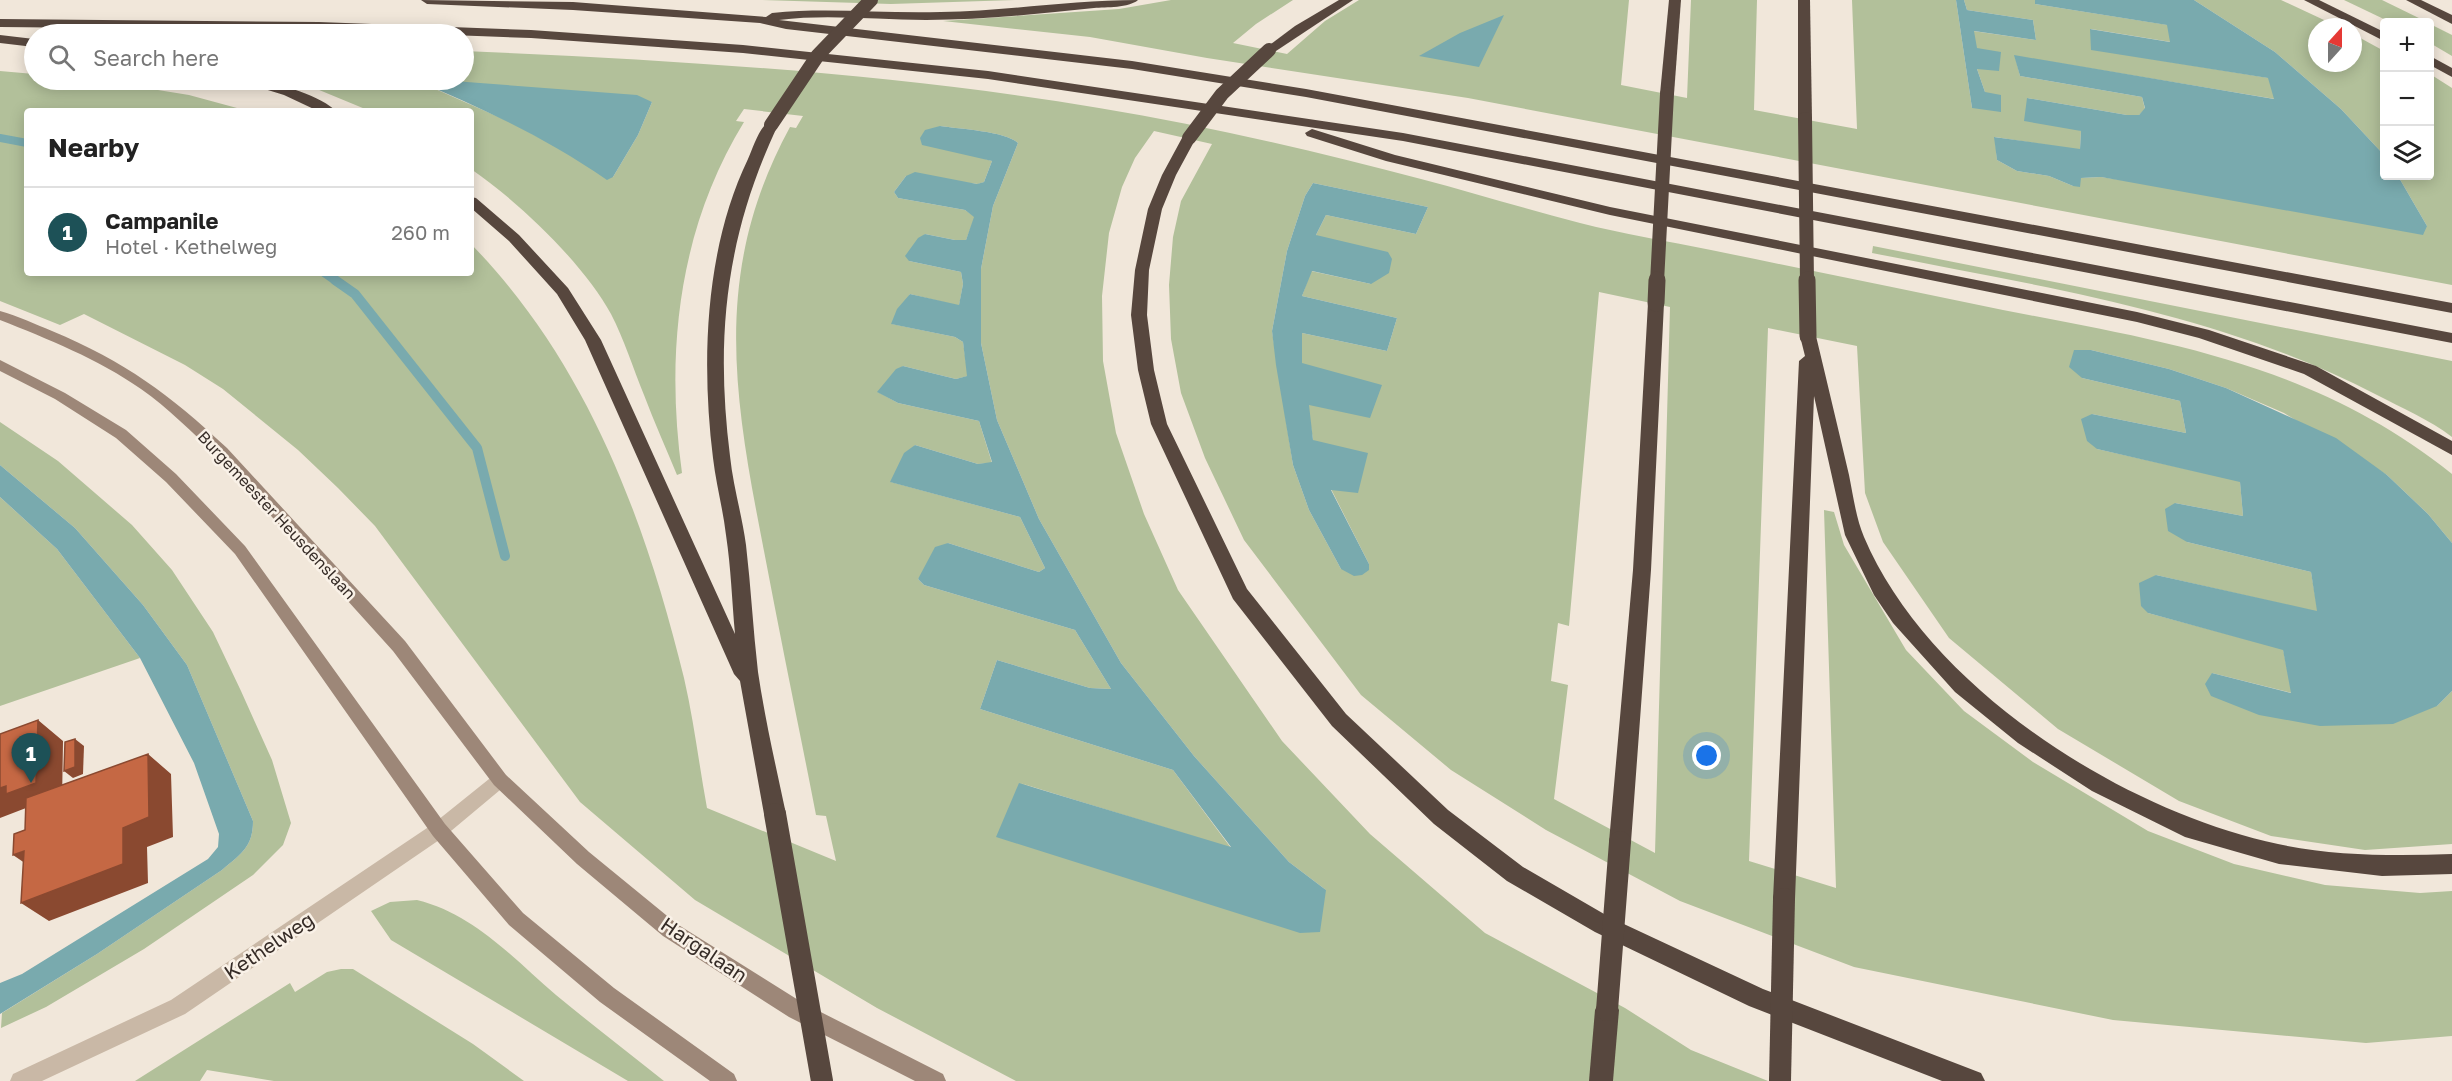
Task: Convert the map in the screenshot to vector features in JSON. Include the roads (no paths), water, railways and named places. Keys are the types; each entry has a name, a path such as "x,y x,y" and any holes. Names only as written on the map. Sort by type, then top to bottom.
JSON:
{"highway":[{"path":"427,0 573,6 760,19 786,25 1132,65 1306,93 2452,308"},
{"path":"822,1081 751,688 734,530 721,458 716,383 716,333 723,267 732,225 748,176 771,125 818,56 871,0"},
{"path":"760,19 797,14 943,16 1132,0"},
{"path":"1347,0 1269,50 1222,94 1189,138 1169,175 1155,209 1142,270 1139,315 1146,370 1159,424 1193,500 1240,594 1339,720 1441,817 1515,874 1603,925 1757,998 1973,1081"},
{"path":"1601,1081 1642,570 1667,94 1675,0"},
{"path":"1780,1081 1784,899 1808,336 1804,0"},
{"path":"2310,0 2380,35"},
{"path":"2412,0 2452,20"},
{"path":"0,23 107,24"},
{"path":"474,32 651,42 851,59 1066,85 1258,117 1403,137 2452,338"},
{"path":"0,39 24,42"},
{"path":"2434,62 2452,73"},
{"path":"282,90 323,108"},
{"path":"1258,117 1391,158 1611,211 2137,317 2203,334 2310,370 2452,448"},
{"path":"474,204 514,238 563,291 593,339 656,476 684,545 751,688"},
{"path":"1808,336 1854,535 1881,590 1900,618 1962,686 2025,737 2099,785 2185,828 2279,854 2382,867 2452,864"}],"main road":[{"name":"Burgemeester Heusdenslaan","path":"0,315 95,357 134,378 194,426 222,452 399,646 500,780"},
{"path":"0,365 60,396 121,434 171,478 240,550 439,830 516,919 607,995 727,1081"},
{"name":"Hargalaan","path":"500,780 583,858 670,930 796,1010 936,1081"}],"street":[{"name":"Kethelweg","path":"20,1081 178,1007 439,830 500,780"}],"water":[{"path":"1956,0 1964,0 1967,10 2033,20 2036,40 1974,31 1977,48 2001,52 1999,71 1977,69 1985,92 2001,95 2001,112 1972,108"},
{"path":"2035,0 2194,0 2275,52 2341,109 2380,151 2380,180 2400,180 2427,226 2423,235 2101,177 2081,178 2080,187 2073,186 2049,176 2017,171 1997,160 1994,137 2080,149 2081,131 2024,121 2027,98 2127,115 2139,115 2145,108 2142,97 2020,76 2014,55 2274,99 2268,78 2091,50 2090,29 2170,42 2167,25 2035,4"},
{"path":"1504,15 1479,67 1419,56 1460,33"},
{"path":"474,83 637,95 652,102 638,135 613,177 607,180 561,151 438,90 474,90"},
{"path":"940,126 993,133 1018,143 993,206 981,269 981,343 997,420 1039,519 1121,663 1194,756 1289,862 1326,890 1320,932 1300,933 996,837 1019,783 1231,847 1173,770 980,709 997,660 1090,688 1111,689 1075,630 924,585 918,579 935,547 948,543 1039,572 1045,568 1020,517 890,482 904,453 915,445 978,464 992,462 979,421 898,403 877,392 896,369 903,366 956,379 967,376 963,342 955,337 891,324 897,309 910,294 959,305 963,284 961,272 909,261 905,256 918,238 925,234 966,240 974,217 965,210 898,198 894,192 906,176 915,172 977,184 984,182 992,161 922,145 920,138 925,130"},
{"path":"1313,183 1428,207 1416,234 1326,215 1316,235 1388,252 1392,259 1389,273 1371,284 1312,271 1302,296 1397,318 1387,351 1302,333 1302,363 1382,385 1370,418 1309,405 1313,440 1368,453 1358,493 1331,490 1369,564 1369,570 1362,575 1354,576 1341,569 1309,510 1293,465 1272,331 1287,251 1305,196"},
{"path":"2074,350 2091,350 2169,369 2226,388 2336,438 2387,475 2428,514 2452,543 2452,691 2437,706 2393,724 2320,726 2259,715 2211,696 2205,684 2212,673 2291,693 2283,650 2148,613 2141,606 2139,583 2156,575 2317,611 2311,572 2187,542 2168,531 2165,509 2175,503 2243,516 2240,482 2097,449 2087,441 2081,419 2092,414 2186,433 2180,401 2082,378 2069,367"},
{"path":"0,465 75,528 143,605 187,665 253,821 251,837 245,849 222,870 97,954 0,1014 0,983 22,974 208,859 218,847 219,834 194,763 140,658 57,549 0,497"}],"waterway":[{"path":"0,138 24,142"},
{"path":"328,276 337,282"},
{"path":"335,280 355,294 477,448 505,556"}],"place":[{"name":"Campanile","path":"31,783"}]}
